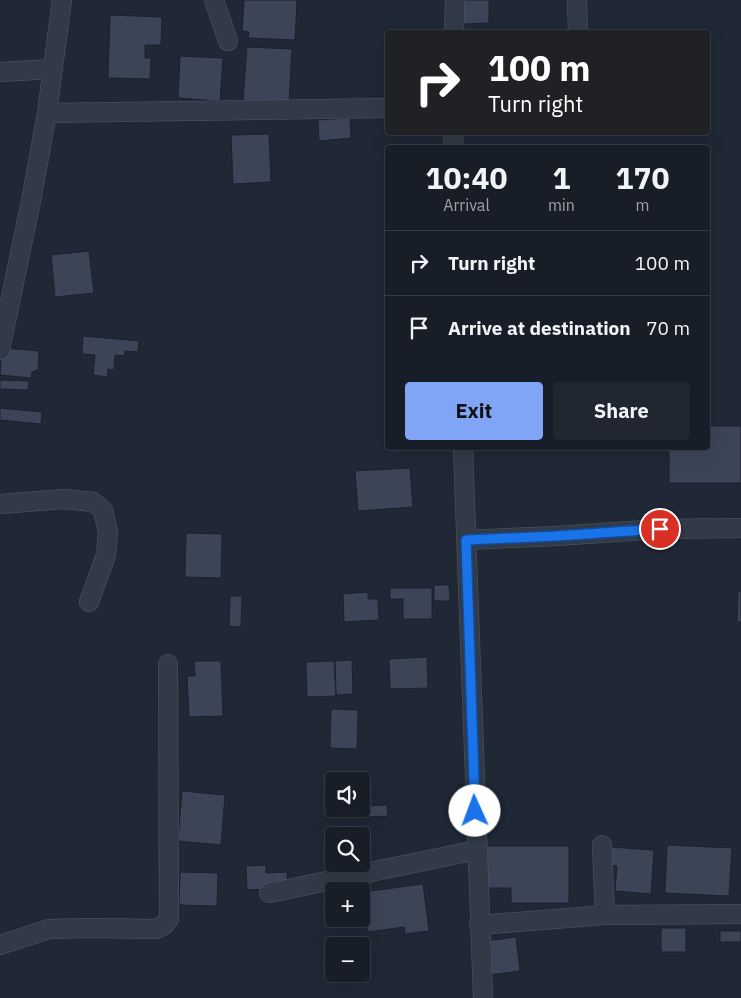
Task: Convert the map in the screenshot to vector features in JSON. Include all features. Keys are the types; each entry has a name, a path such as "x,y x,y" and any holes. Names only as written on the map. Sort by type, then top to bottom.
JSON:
{"street":[{"path":"0,350 46,113 62,0"},
{"path":"214,0 228,41"},
{"path":"454,30 455,0"},
{"path":"577,0 578,30"},
{"path":"0,72 52,68"},
{"path":"46,113 385,108"},
{"path":"463,450 483,998"},
{"path":"0,504 64,499 93,502 103,510 108,532 106,555 89,602"},
{"path":"466,540 660,529 741,528"},
{"path":"0,945 49,929 156,929 164,925 169,919 168,664"},
{"path":"602,845 605,915"},
{"path":"269,893 477,850"},
{"path":"479,925 605,915 741,914"}],"building":[{"path":"244,0 297,0 295,40 248,38 249,32 242,31"},
{"path":"463,0 489,0 489,23 463,24"},
{"path":"110,15 162,17 161,45 145,45 145,58 151,58 150,79 108,78"},
{"path":"247,47 292,49 289,103 243,100"},
{"path":"180,56 223,58 220,101 178,98"},
{"path":"350,118 351,138 319,141 318,120"},
{"path":"269,134 271,182 233,184 231,135"},
{"path":"89,251 94,293 55,297 51,255"},
{"path":"83,336 139,341 138,352 125,351 125,356 115,355 114,370 108,369 107,377 93,375 95,355 82,354"},
{"path":"2,348 39,351 38,370 32,372 31,378 0,375"},
{"path":"0,380 29,381 28,390 0,389"},
{"path":"0,408 42,412 41,424 0,420"},
{"path":"710,426 741,426 741,483 669,483 669,450 710,450"},
{"path":"410,468 413,507 358,511 355,471"},
{"path":"186,533 222,534 221,578 185,577"},
{"path":"434,585 449,585 450,601 434,601"},
{"path":"390,588 432,588 432,619 403,619 403,599 390,599"},
{"path":"738,591 741,592 741,622 737,622"},
{"path":"368,592 368,599 378,599 379,620 344,622 343,594"},
{"path":"230,596 242,596 241,627 229,626"},
{"path":"427,657 428,688 390,689 389,659"},
{"path":"352,660 353,694 336,695 335,661"},
{"path":"194,661 221,661 223,716 189,717 187,676 195,676"},
{"path":"334,661 336,696 307,697 306,662"},
{"path":"331,709 358,710 357,749 330,748"},
{"path":"182,791 225,795 221,845 178,841"},
{"path":"387,805 388,816 370,817 370,806"},
{"path":"667,845 732,848 729,896 665,893"},
{"path":"482,846 569,846 569,903 511,903 511,888 482,888"},
{"path":"610,847 654,850 651,894 615,891 617,866 609,865"},
{"path":"266,865 266,873 287,872 288,888 247,890 246,866"},
{"path":"180,872 218,873 217,906 179,905"},
{"path":"423,884 429,931 405,934 404,927 368,932 367,927 370,927 370,891"},
{"path":"661,928 686,928 686,952 661,952"},
{"path":"720,931 741,931 741,942 720,942"},
{"path":"516,937 520,971 489,975 485,941"}],"route":[{"path":"475,811 466,540 660,529"}]}
